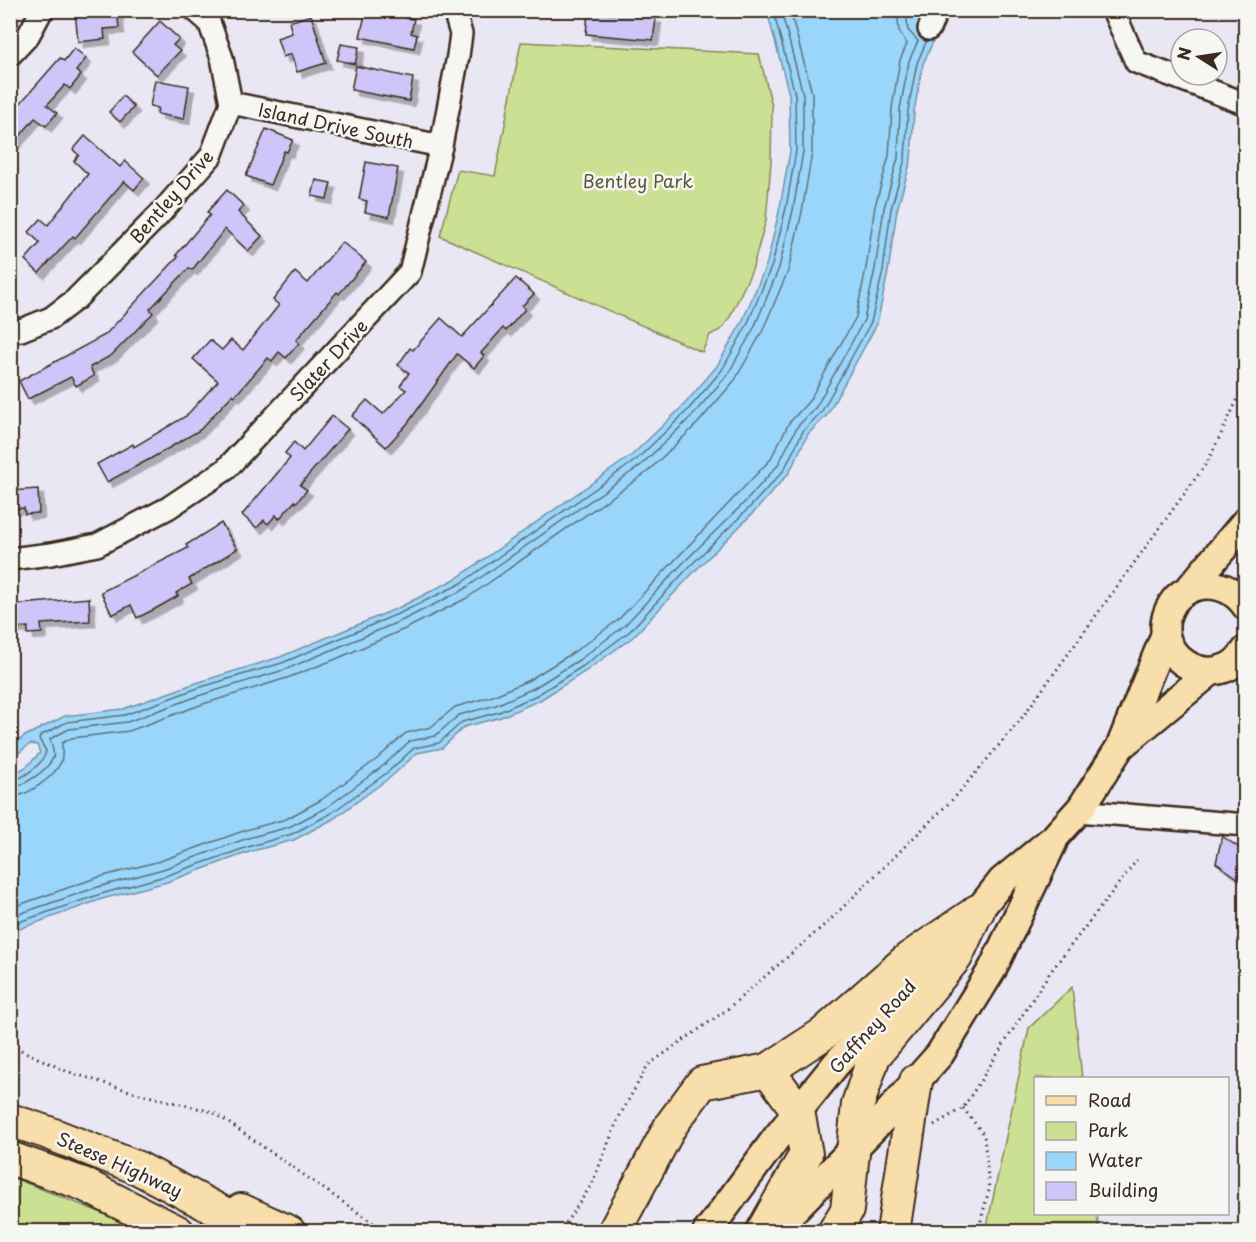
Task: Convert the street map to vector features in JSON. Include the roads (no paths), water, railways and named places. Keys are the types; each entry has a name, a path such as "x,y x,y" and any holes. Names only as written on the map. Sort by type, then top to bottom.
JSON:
{"highway":[{"path":"614,1232 671,1125 702,1083 768,1070 823,1034 908,959 978,910"},
{"path":"834,1232 847,1210 858,1104 874,1056 956,957 978,910"},
{"path":"762,1232 806,1154 798,1111 768,1070"},
{"path":"893,1232 916,1081"},
{"name":"Steese Highway","path":"10,1120 46,1131 138,1168 259,1232"},
{"name":"Steese Highway","path":"10,1158 83,1184 178,1232"},
{"path":"138,1168 277,1224 289,1232"},
{"path":"140,1212 169,1232"}],"main road":[{"path":"1189,589 1245,521"},
{"path":"1189,589 1203,585 1220,586 1236,595 1245,606"},
{"name":"Gaffney Road","path":"707,1232 836,1064 1002,881 1054,838 1078,811 1119,747 1165,635 1168,611 1180,595 1189,589"},
{"path":"1165,635 1170,649 1188,667 1210,672"},
{"name":"Gaffney Road","path":"1119,747 1210,672 1229,666 1244,655"},
{"name":"Gaffney Road","path":"772,1232 855,1147 940,1054 993,968 1040,873 1054,838"}],"street":[{"path":"10,55 28,36 42,10"},
{"path":"195,10 209,22 222,58 231,103"},
{"name":"Slater Drive","path":"10,559 97,545 168,508 225,470 410,272 441,146 461,34 454,10"},
{"path":"1113,10 1136,62 1245,104"},
{"name":"Island Drive South","path":"231,103 441,146"},
{"name":"Bentley Drive","path":"10,331 21,330 51,318 76,299 158,216 211,156 231,103"},
{"path":"1078,811 1245,825"}],"water":[{"path":"767,11 919,11 920,24 937,33 923,64 914,111 911,160 897,210 888,272 877,324 827,415 808,434 789,473 633,637 540,700 501,717 464,727 442,748 417,753 392,776 333,819 294,840 252,851 167,882 102,899 11,932 10,776 26,767 40,753 37,745 30,744 11,759 11,746 25,736 65,716 123,709 280,657 398,608 457,578 632,455 683,406 717,366 742,322 767,263 790,151 789,94"}],"park label":[{"name":"Bentley Park","path":"638,180"}]}
